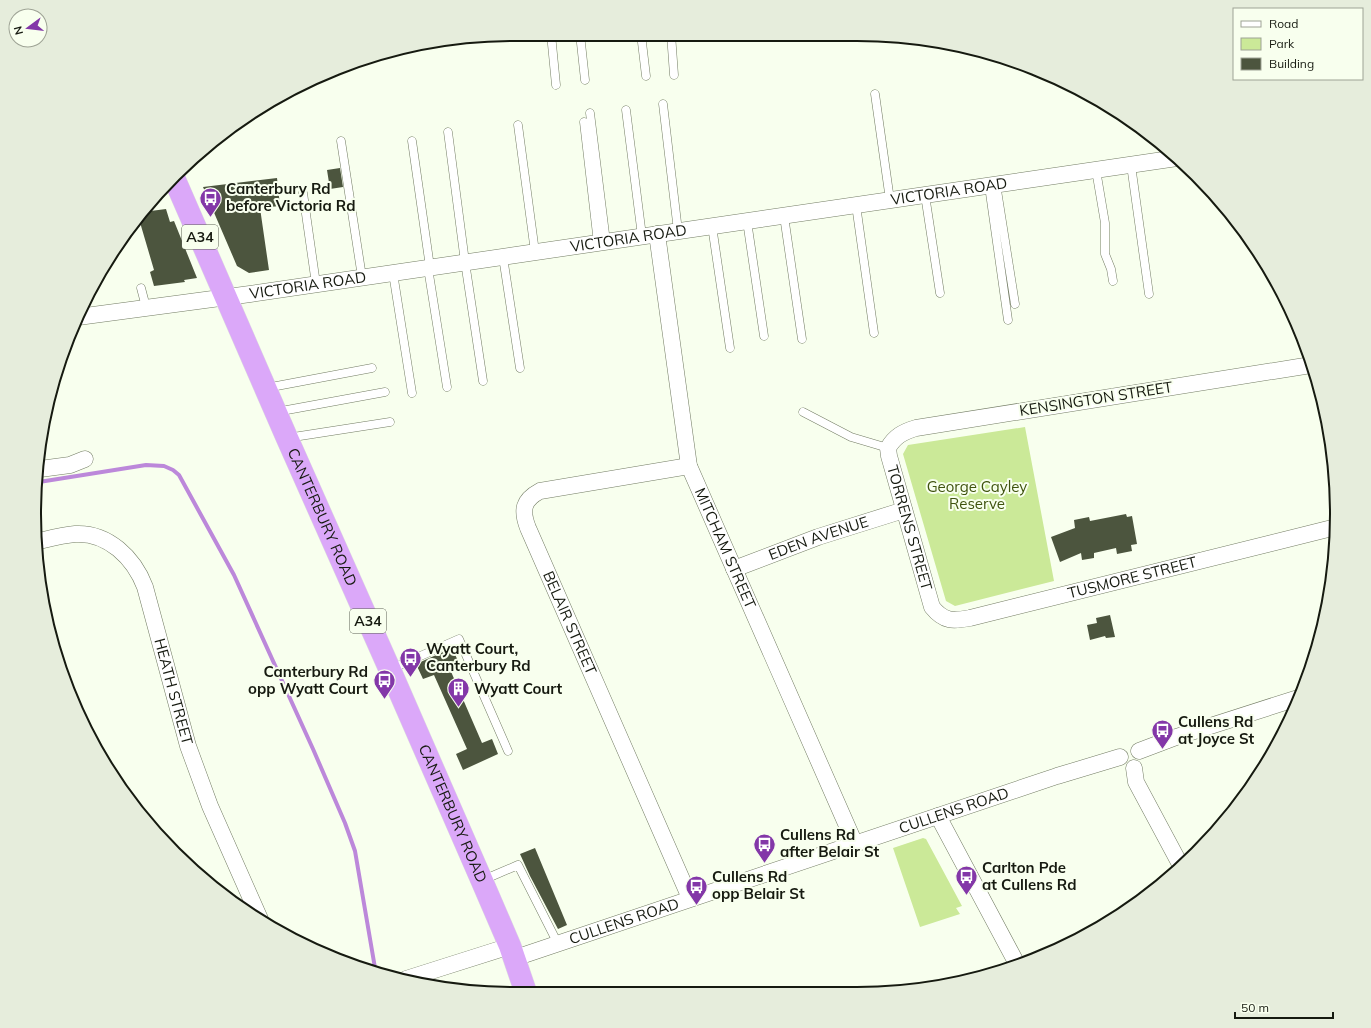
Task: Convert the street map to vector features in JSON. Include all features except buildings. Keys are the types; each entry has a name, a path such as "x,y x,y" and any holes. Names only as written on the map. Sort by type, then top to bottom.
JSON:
{"highway":[{"name":"CANTERBURY ROAD","path":"176,184 275,412 482,881 525,987"}],"street":[{"name":"VICTORIA ROAD","path":"85,316 429,268 1131,165 1167,156"},
{"name":"MITCHAM STREET","path":"650,235 689,466 855,844"},
{"name":"KENSINGTON STREET","path":"888,448 897,435 916,428 1306,366"},
{"name":"TORRENS STREET","path":"888,448 892,469 932,607"},
{"path":"43,469 70,465 85,459"},
{"name":"BELAIR STREET","path":"689,466 540,491 532,495 526,501 524,518 690,898"},
{"name":"EDEN AVENUE","path":"734,569 818,537 904,510"},
{"name":"TUSMORE STREET","path":"932,607 938,614 945,618 961,620 1330,529"},
{"name":"HEATH STREET","path":"42,540 65,535 87,535 112,544 124,553 140,574 145,587 188,746 210,806 256,910"},
{"path":"1139,751 1176,737 1292,700"},
{"path":"1133,747 1139,751 1141,760 1139,765 1134,768 1130,768 1124,766 1120,757 1123,750 1133,747"},
{"name":"CULLENS ROAD","path":"416,977 512,952 558,944 690,898 1057,776 1120,757"},
{"path":"1134,768 1136,782 1178,861"},
{"path":"938,816 1014,960"}],"lane":[{"path":"552,41 556,85"},
{"path":"581,41 585,80"},
{"path":"642,41 646,76"},
{"path":"672,41 674,75"},
{"path":"875,94 890,200"},
{"path":"662,104 678,231"},
{"path":"626,110 650,235"},
{"path":"590,113 602,242"},
{"path":"584,122 602,242"},
{"path":"518,125 535,252"},
{"path":"448,132 465,262 483,381"},
{"path":"341,141 362,277"},
{"path":"412,141 446,387"},
{"path":"1131,165 1150,294"},
{"path":"1096,170 1105,223 1105,254 1111,269 1113,281"},
{"path":"993,185 1015,304"},
{"path":"993,185 1008,320"},
{"path":"303,193 316,284"},
{"path":"925,195 940,293"},
{"path":"856,205 874,333"},
{"path":"784,216 802,339"},
{"path":"747,221 764,336"},
{"path":"712,226 730,348"},
{"path":"503,257 520,368"},
{"path":"393,273 412,392"},
{"path":"141,288 146,307"},
{"path":"265,388 372,368"},
{"path":"275,412 386,392"},
{"path":"803,412 851,437 888,448"},
{"path":"287,438 390,422"},
{"path":"390,670 459,638 508,751"},
{"path":"482,881 518,865 558,944"}],"green space":[{"name":"George Cayley Reserve","path":"1025,427 1054,581 955,606 946,601 903,454 908,445"},
{"path":"923,838 926,839 962,906 956,908 960,914 920,927 893,848"}],"waterway":[{"path":"42,482 146,465 164,466 173,470 179,475 234,575 345,823 355,851 375,966"}],"place":[{"name":"Canterbury Rd before Victoria Rd","path":"210,218"},
{"name":"Wyatt Court, Canterbury Rd","path":"410,678"},
{"name":"Canterbury Rd opp Wyatt Court","path":"384,700"},
{"name":"Wyatt Court","path":"458,708"},
{"name":"Cullens Rd at Joyce St","path":"1162,750"},
{"name":"Cullens Rd after Belair St","path":"765,864"},
{"name":"Carlton Pde at Cullens Rd","path":"967,896"},
{"name":"Cullens Rd opp Belair St","path":"696,906"}]}
